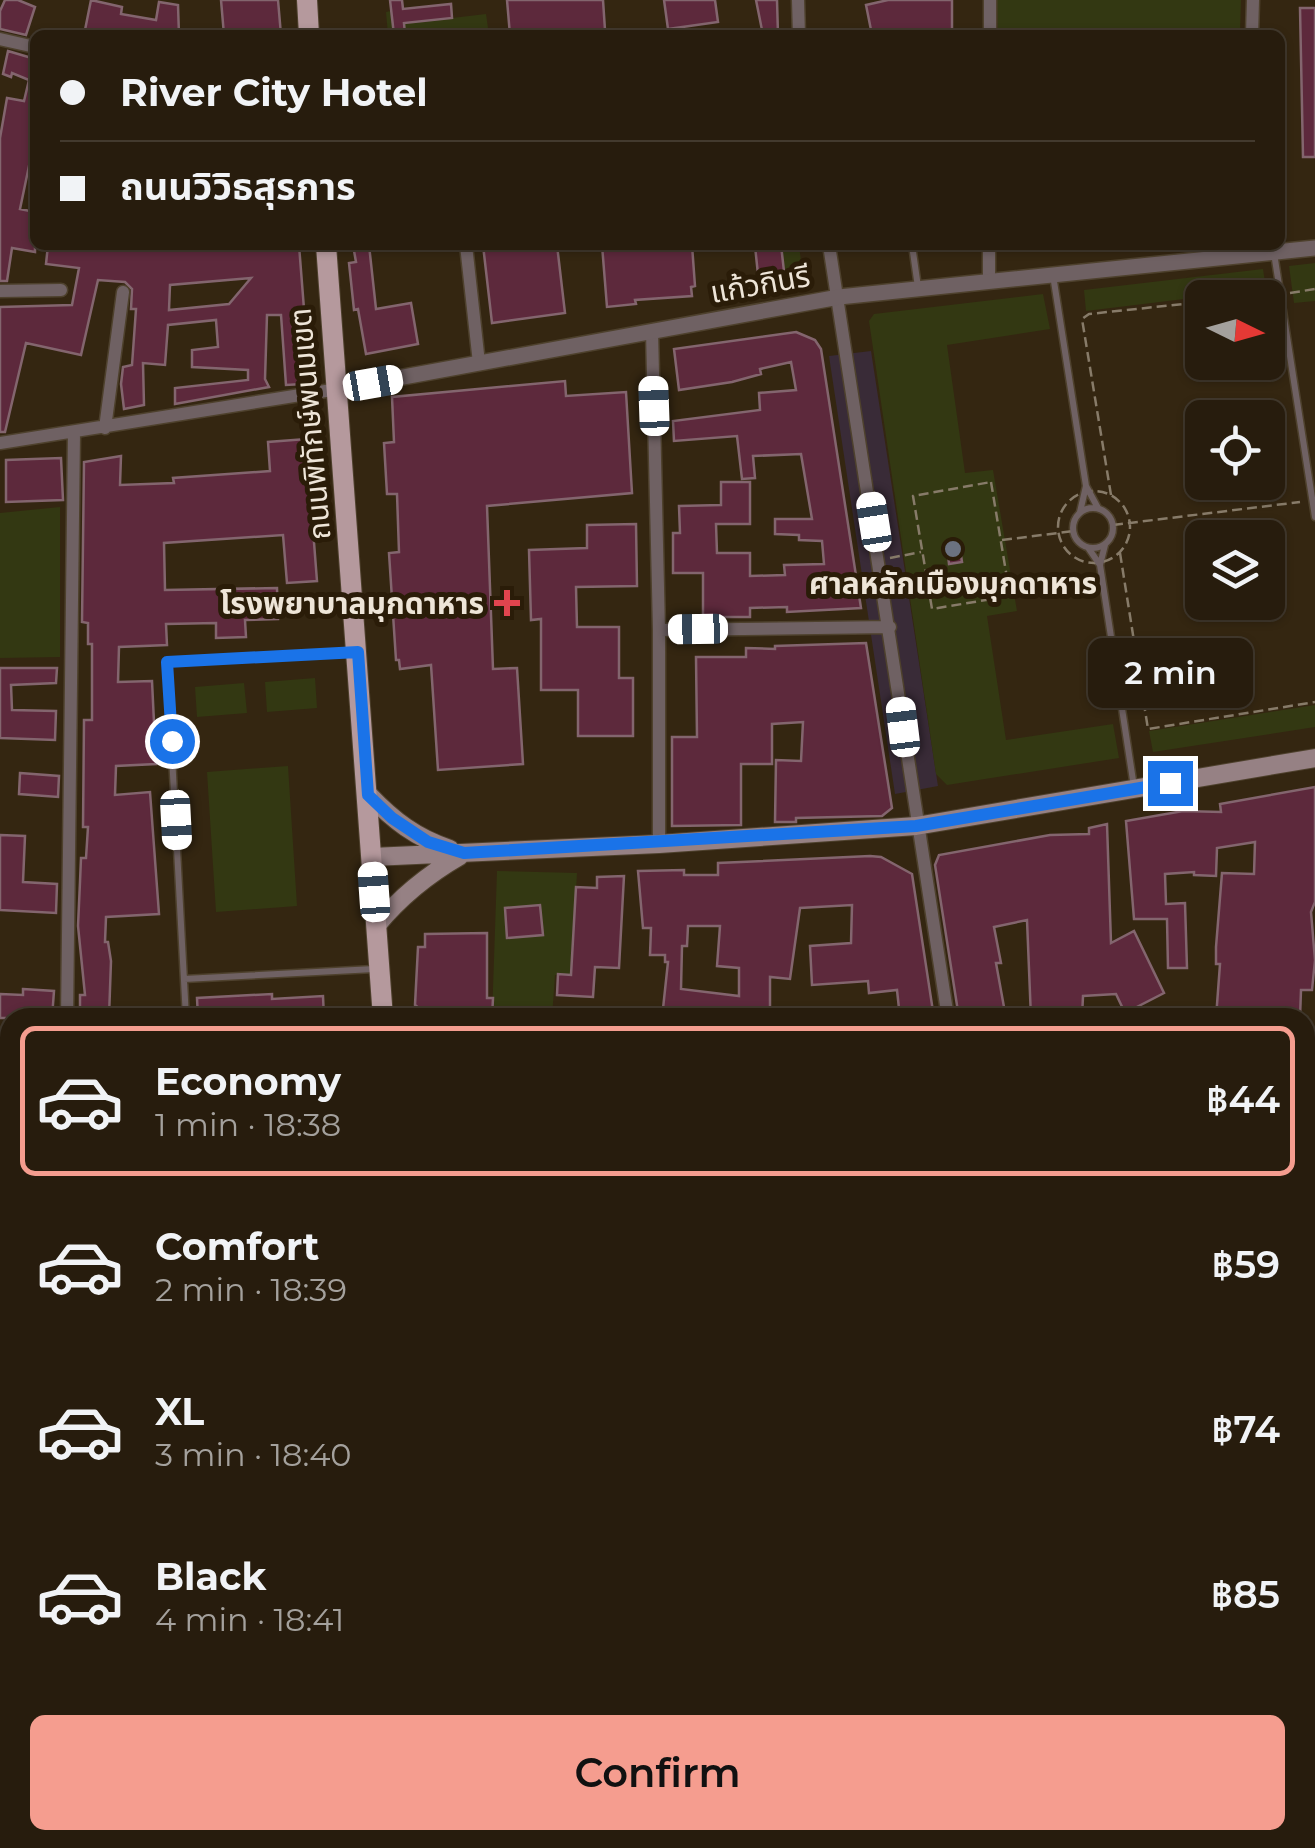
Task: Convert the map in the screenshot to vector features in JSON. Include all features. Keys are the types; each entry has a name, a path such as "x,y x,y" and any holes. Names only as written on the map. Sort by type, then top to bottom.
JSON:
{"main road":[{"path":"307,0 309,30"},
{"name":"ถนนพิทักษ์พนมเขต","path":"326,250 382,1008"},
{"path":"372,857 658,844 916,826 1315,758"},
{"path":"368,795 392,818 428,842 464,853"},
{"path":"377,926 394,904 425,877 464,853"}],"street":[{"path":"798,0 799,30"},
{"path":"990,0 990,30"},
{"path":"1252,0 1252,30"},
{"path":"0,39 30,46"},
{"name":"แก้วกินรี","path":"338,389 838,297 1179,262 1250,250 1274,253 1315,248"},
{"path":"467,250 479,363"},
{"path":"831,250 946,1008"},
{"path":"989,250 989,280"},
{"path":"0,292 62,290"},
{"path":"105,428 123,292"},
{"path":"652,331 660,630 658,844"},
{"path":"0,443 338,389"},
{"path":"67,1008 74,433"},
{"path":"660,630 890,627"}],"lane":[{"path":"913,250 918,287"},
{"path":"1179,250 1179,262"},
{"path":"1274,253 1315,517"},
{"path":"1053,274 1087,490 1113,525 1100,564 1134,789"},
{"path":"1087,490 1074,531 1100,564"},
{"path":"1079,514 1090,508 1100,509"},
{"path":"1086,546 1106,544"},
{"path":"185,1008 167,662 358,652"},
{"path":"184,979 380,969"}],"path":[{"path":"1111,494 1087,490 1068,501 1062,510 1057,533 1070,555 1081,562 1100,564 1120,553 1130,535 1127,511 1111,494 1082,319 1089,314 1185,304"},
{"path":"991,482 1010,596 932,609 922,552 913,496 991,482"},
{"path":"1113,525 1312,501"},
{"path":"1000,540 1074,531"},
{"path":"880,560 922,552"},
{"path":"1120,553 1148,729 1315,702"}],"shaded area":[{"path":"871,351 938,786 895,794 829,356"}],"green space":[{"path":"997,0 1241,0 1240,30 998,30"},
{"path":"391,11 393,25 486,14 488,30 388,30 386,12"},
{"path":"782,250 800,250 803,277 785,280"},
{"path":"1315,263 1315,301 1294,303 1289,266"},
{"path":"1263,269 1265,280 1185,280 1185,299 1086,311 1084,290"},
{"path":"1043,294 1050,329 947,345 965,473 993,470 1017,611 987,616 1006,740 1113,724 1119,758 947,785 936,774 869,321 874,314"},
{"path":"60,507 60,657 0,658 0,513"},
{"path":"315,678 317,708 267,712 265,682"},
{"path":"244,683 247,713 197,717 195,687"},
{"path":"1315,705 1315,727 1153,752 1149,731"},
{"path":"288,766 297,906 216,912 207,772"},
{"path":"497,871 577,873 571,975 555,975 553,1008 492,1008"}],"building":[{"path":"5,0 35,7 26,35 0,29 0,11"},
{"path":"91,0 122,7 121,14 156,20 159,2 178,5 179,30 85,30"},
{"path":"221,0 278,0 281,30 224,30"},
{"path":"390,0 402,0 403,9 451,4 452,18 404,23 405,30 393,30"},
{"path":"507,0 603,0 605,30 510,30"},
{"path":"664,0 715,0 718,22 668,29"},
{"path":"756,0 777,0 778,30 762,30"},
{"path":"888,0 952,0 952,30 871,30 866,5"},
{"path":"1300,8 1315,8 1315,157 1303,157"},
{"path":"8,51 30,58 30,166 20,209 30,211 30,250 35,252 12,248 7,281 0,281 0,138 7,98 24,101 29,80 3,74"},
{"path":"47,250 299,250 304,309 293,311 306,325 310,377 303,384 286,385 281,315 267,315 265,379 269,387 175,404 175,388 248,380 248,370 192,367 192,350 218,347 216,320 168,325 165,365 143,363 144,405 124,409 123,367 132,365 136,309 131,309 132,289 125,282 98,280 81,355 26,343 5,432 0,432 0,307 72,305 79,268 46,264","holes":["251,278 229,304 169,310 170,285"]},
{"path":"354,250 370,250 376,309 411,303 418,344 366,354 358,309 354,310 349,263 356,262"},
{"path":"484,250 558,250 565,313 492,323"},
{"path":"602,250 692,250 692,296 635,300 636,304 607,307"},
{"path":"755,250 782,250 785,280 759,284"},
{"path":"796,332 815,340 821,349 861,608 787,612 787,607 750,608 750,617 703,617 703,573 673,573 673,533 680,533 679,506 721,505 721,482 750,482 750,524 716,524 717,553 750,553 750,576 785,575 784,565 824,564 822,541 775,534 775,519 812,519 801,454 753,456 755,478 742,479 737,436 674,441 673,421 760,410 759,393 796,390 791,362 760,369 761,374 732,382 679,390 674,349"},
{"path":"565,381 566,396 626,392 632,493 487,506 493,669 517,668 523,764 438,770 431,665 400,669 396,660 389,553 399,552 397,494 387,494 384,443 394,442 392,397"},
{"path":"306,439 317,581 287,583 283,535 164,543 165,590 277,588 278,619 245,620 246,637 216,638 216,623 166,624 167,645 119,647 118,682 152,681 156,764 116,766 115,795 150,792 159,914 106,917 105,942 111,961 109,1008 80,1008 80,995 85,995 78,926 81,858 86,858 88,827 83,827 84,720 92,720 92,644 88,644 88,623 82,622 84,462 121,456 120,485 174,483 173,478 270,471 268,442"},
{"path":"61,458 63,500 6,502 6,460"},
{"path":"636,524 637,586 576,587 577,627 619,627 619,678 633,678 633,736 578,736 578,690 541,690 541,619 531,620 529,550 587,548 587,525"},
{"path":"959,543 962,562 949,564 947,544"},
{"path":"866,643 892,808 882,816 775,822 776,760 801,761 803,722 772,724 772,764 741,764 741,825 672,826 672,737 697,737 696,657 746,657 746,648"},
{"path":"0,668 57,668 56,683 11,685 12,710 56,711 55,740 0,738"},
{"path":"20,773 59,776 58,797 19,794"},
{"path":"1315,787 1315,902 1311,912 1315,960 1312,990 1301,990 1300,1008 1217,1008 1220,964 1216,964 1216,947 1222,873 1254,874 1255,842 1217,848 1216,876 1194,872 1165,874 1166,904 1185,903 1187,968 1168,968 1167,919 1134,919 1126,821 1183,811 1221,812 1220,804"},
{"path":"1107,824 1111,943 1134,931 1164,993 1135,1008 1123,1008 1116,994 1083,996 1082,1008 1031,1008 1027,920 994,927 1004,1008 957,1008 935,865 939,855 1050,835 1089,834 1089,828"},
{"path":"0,835 25,836 23,882 57,884 56,913 0,910"},
{"path":"870,856 881,857 912,874 932,1008 899,1008 897,990 869,993 868,981 812,985 810,946 851,943 852,905 800,908 790,979 770,977 770,1008 663,1008 668,962 665,955 650,955 651,928 643,928 638,871 684,870 684,875 718,875 718,863","holes":["688,926 720,926 717,966 739,968 739,996 681,989 682,946 687,946"]},
{"path":"624,876 619,968 595,967 593,997 557,995 558,974 571,975 576,887 597,888 597,877"},
{"path":"540,905 543,935 507,938 505,908"},
{"path":"487,933 487,998 493,998 492,1008 415,1005 418,947 425,947 425,934"},
{"path":"23,989 54,991 53,1008 0,1008 0,994 23,995"},
{"path":"323,996 324,1008 198,1008 197,998"}],"place":[{"name":"ศาลหลักเมืองมุกดาหาร","path":"953,549"},
{"name":"โรงพยาบาลมุกดาหาร","path":"507,603"}],"route":[{"path":"172,741 167,662 358,652 368,795 392,818 428,842 464,853 916,826 1170,783"}]}
